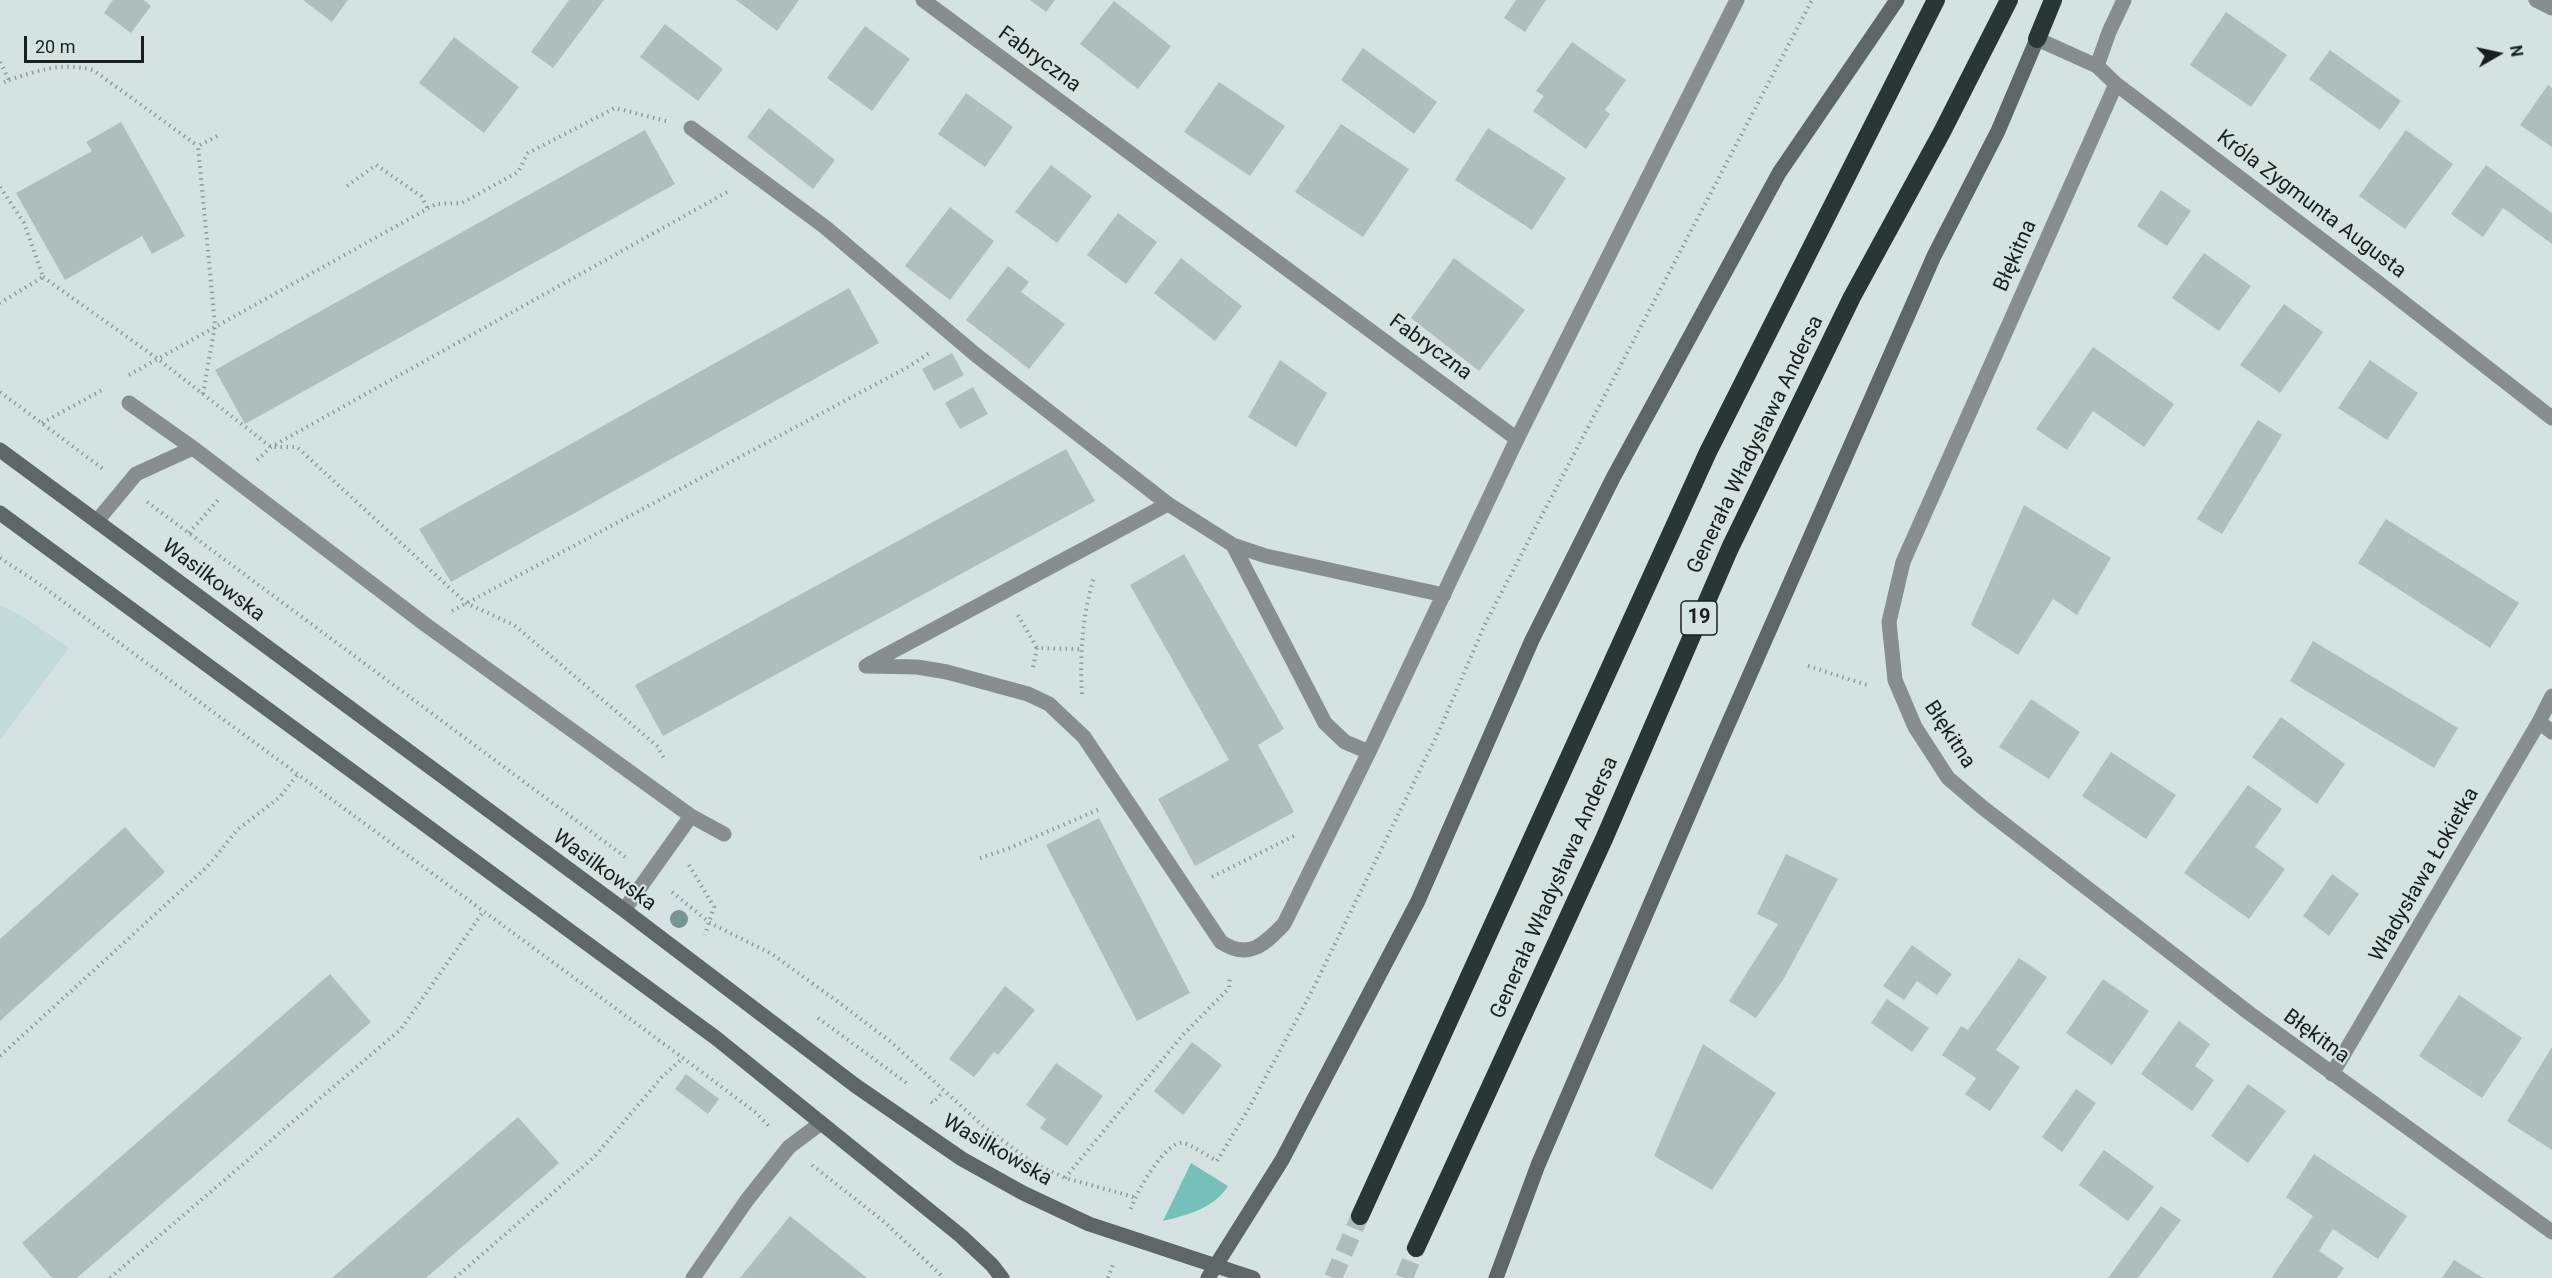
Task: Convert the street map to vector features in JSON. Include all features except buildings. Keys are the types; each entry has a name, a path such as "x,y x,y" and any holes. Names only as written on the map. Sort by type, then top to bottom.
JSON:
{"highway":[{"name":"Generała Władysława Andersa","path":"1360,1216 1708,452 1936,0"},
{"name":"Generała Władysława Andersa","path":"1416,1248 1604,839 1730,548 1852,297 1942,132 2009,0"},
{"path":"2037,39 2053,0"}],"main road":[{"path":"1208,1278 1282,1160 1418,901 1532,640 1613,478 1779,174 1897,0"},
{"path":"1496,1278 1538,1165 1714,756 1934,256 1998,131 2037,39"},
{"name":"Wasilkowska","path":"0,450 624,910 856,1086 962,1159 1023,1193 1089,1224 1253,1278"},
{"path":"0,513 716,1038 961,1236 992,1265 1002,1278"}],"street":[{"name":"Fabryczna","path":"922,0 1517,439"},
{"path":"1168,504 866,666 917,667 947,672 1028,694 1049,704 1084,737 1221,942 1233,950 1251,950 1269,940 1284,924 1369,752 1517,439 1737,0"},
{"path":"2097,66 2124,0"},
{"path":"2536,0 2552,8"},
{"name":"Króla Zygmunta Augusta","path":"2037,39 2097,66 2116,84 2552,418"},
{"name":"Błękitna","path":"2116,84 1903,562 1889,622 1895,680 1901,697 1915,727 1948,778 2000,822 2249,1013 2552,1232"},
{"path":"691,128 825,227 954,337 1168,504 1233,545 1266,556 1444,594"},
{"path":"129,403 236,480 426,625 691,816 724,834"},
{"path":"97,521 136,474 192,448"},
{"path":"1233,545 1325,723 1345,742 1369,752"},
{"name":"Władysława Łokietka","path":"2332,1074 2539,722 2552,696"},
{"path":"2539,722 2552,732"},
{"path":"624,910 691,816"},
{"path":"693,1278 747,1200 789,1147 821,1123"}],"path":[{"path":"1108,1278 1124,1237 1134,1197 1165,1150 1174,1144 1184,1143 1217,1161 1249,1108 1312,991 1434,741 1486,622 1812,0"},
{"path":"0,62 9,80"},
{"path":"0,84 57,66 74,66 93,70 198,146 215,325 203,394"},
{"path":"119,381 215,325 436,204 462,203 518,172 528,153 615,108 691,128"},
{"path":"198,146 221,134"},
{"path":"347,186 376,165 421,196 428,209"},
{"path":"189,533 236,480 271,447 756,176"},
{"path":"0,187 24,223 43,277 158,360 271,447 297,447 466,603 514,625 657,746 667,762"},
{"path":"0,303 43,277"},
{"path":"426,625 908,367 954,337"},
{"path":"42,423 110,386"},
{"path":"0,392 650,874 710,923 772,954 841,1004 891,1042 943,1092 983,1126 1033,1163 1065,1178 1134,1197"},
{"path":"1084,737 1080,649 1089,595 1107,537"},
{"path":"0,558 38,583 755,1112 789,1147 882,1220 944,1278"},
{"path":"1005,591 1037,648 1028,694"},
{"path":"1037,648 1080,649"},
{"path":"1808,666 1901,697"},
{"path":"0,1056 208,866 237,830 280,797 297,775"},
{"path":"980,858 1007,849 1125,798"},
{"path":"1187,890 1339,813"},
{"path":"674,840 714,907 705,935 714,942"},
{"path":"110,1278 401,1029 483,912"},
{"path":"1065,1178 1182,1036 1229,988 1233,950"},
{"path":"809,1012 916,1090"},
{"path":"455,1278 594,1157 662,1077 683,1058"},
{"path":"924,1096 933,1103 943,1092"}],"shaded area":[{"path":"0,605 25,618 69,648 0,740"},
{"path":"1191,1163 1228,1186 1208,1205 1191,1213 1163,1221"}],"tunnel":[{"path":"1333,1278 1360,1216"},
{"path":"1404,1278 1416,1248"}]}
